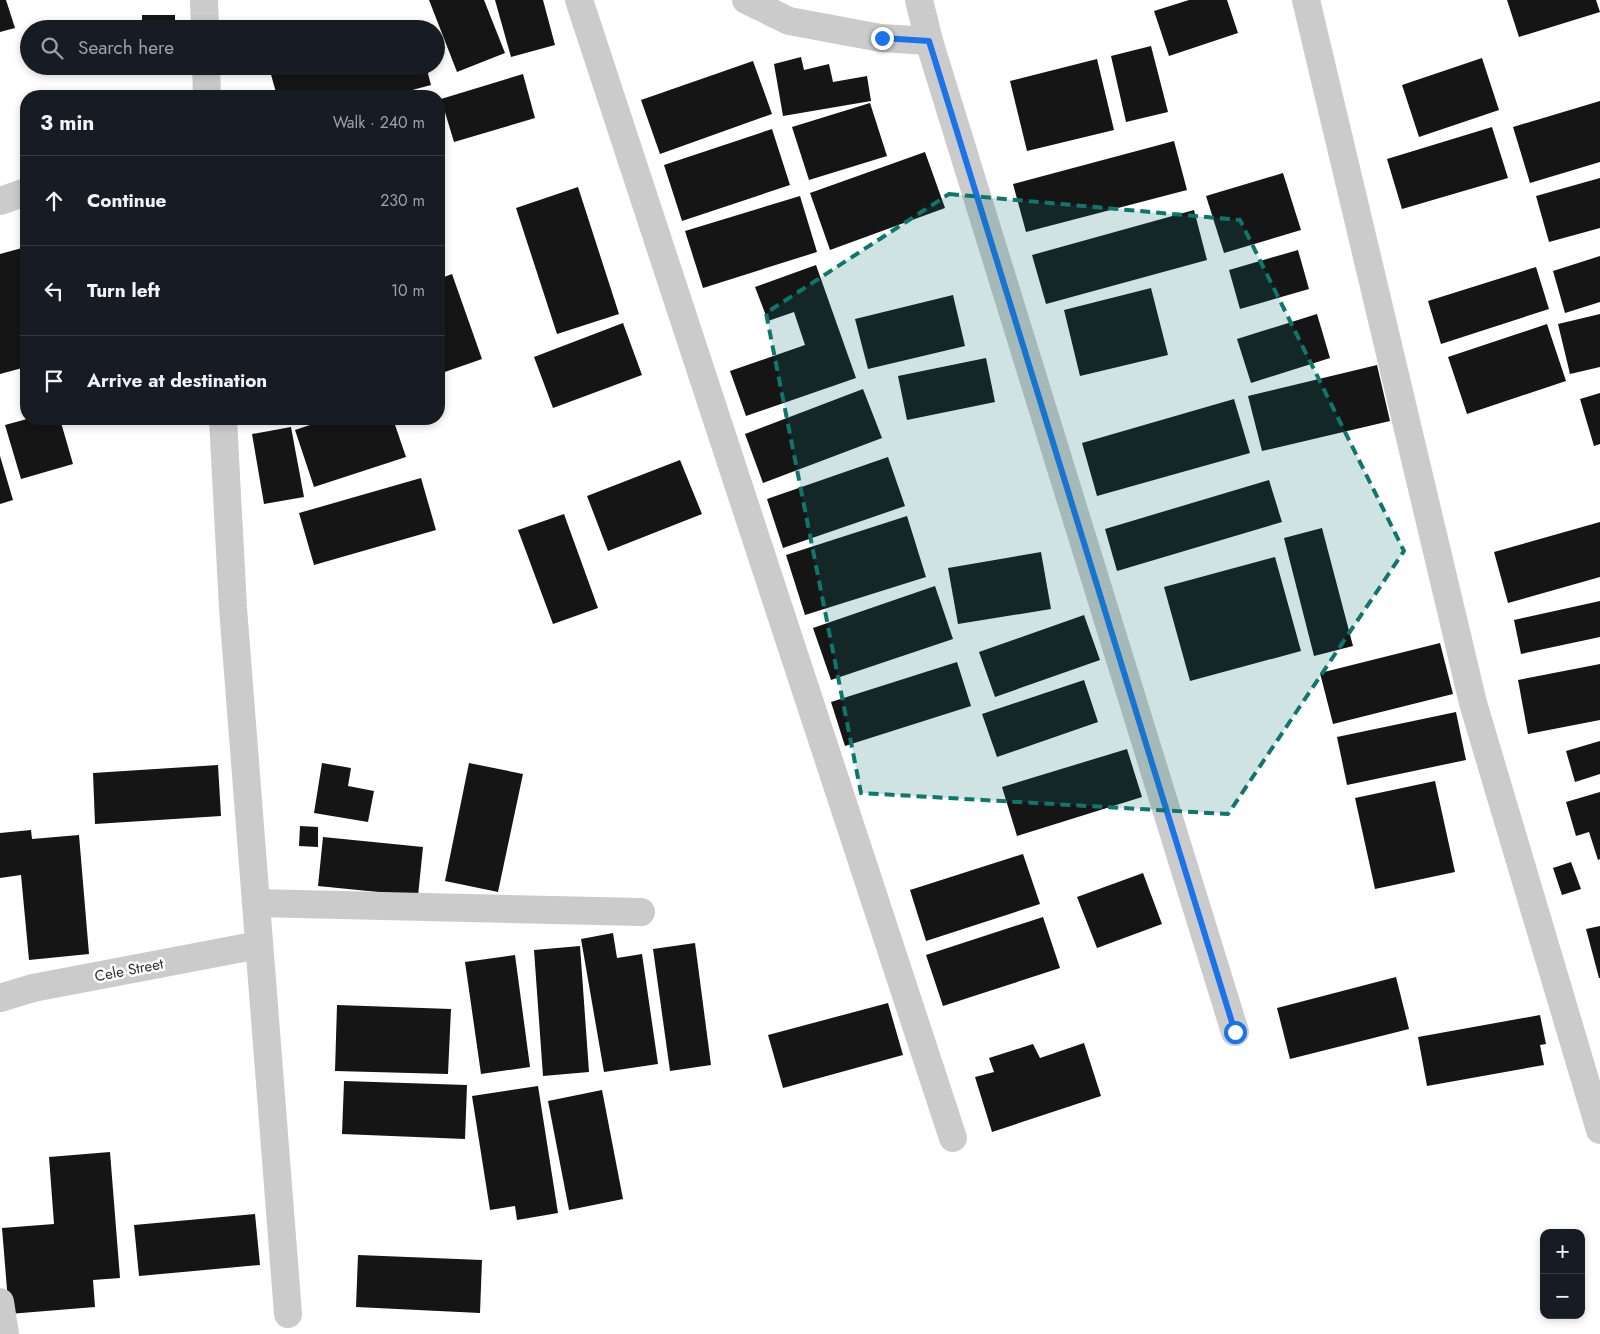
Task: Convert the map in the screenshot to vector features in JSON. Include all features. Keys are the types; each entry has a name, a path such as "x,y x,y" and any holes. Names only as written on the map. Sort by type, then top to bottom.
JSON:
{"street":[{"path":"204,0 205,20"},
{"path":"579,0 953,1138"},
{"path":"746,0 789,21 882,38 929,41"},
{"path":"919,0 929,41 1235,1032"},
{"path":"1306,0 1473,703 1600,1130"},
{"path":"206,75 207,90"},
{"path":"0,201 20,194"},
{"path":"223,425 233,608 288,1314"},
{"path":"256,903 641,912"},
{"name":"Cele Street","path":"0,998 33,988 259,945"},
{"path":"0,1302 5,1334"}],"highlighted area":[{"path":"949,194 1240,220 1404,551 1228,814 861,793 766,313"}],"building":[{"path":"0,0 6,0 15,28 0,32"},
{"path":"429,0 484,0 505,53 457,72 445,41 445,20 437,20"},
{"path":"495,0 543,0 555,45 511,57"},
{"path":"1189,0 1227,0 1238,33 1169,56 1154,11"},
{"path":"1507,0 1596,0 1600,12 1519,37"},
{"path":"142,15 175,15 175,20 142,20"},
{"path":"1151,46 1168,112 1126,122 1111,56"},
{"path":"801,57 804,70 829,64 833,82 867,76 871,101 783,116 774,64"},
{"path":"1482,58 1499,110 1419,137 1402,85"},
{"path":"1097,59 1114,130 1027,151 1010,81"},
{"path":"753,61 772,114 660,154 641,100"},
{"path":"523,74 535,118 454,142 445,112 445,98"},
{"path":"271,75 428,75 431,85 412,90 275,90"},
{"path":"1600,101 1600,162 1530,183 1513,127"},
{"path":"870,103 887,156 809,180 792,127"},
{"path":"1492,127 1508,178 1402,209 1387,159"},
{"path":"772,129 790,185 682,221 664,165"},
{"path":"1174,141 1187,190 1026,232 1013,184"},
{"path":"925,152 945,208 830,250 810,193"},
{"path":"1283,173 1301,230 1224,253 1206,196"},
{"path":"1600,178 1600,228 1549,242 1536,196"},
{"path":"578,187 619,314 557,334 516,208"},
{"path":"800,196 817,252 703,288 685,231"},
{"path":"1194,210 1207,260 1046,304 1032,255"},
{"path":"20,249 20,369 0,374 0,254"},
{"path":"1298,250 1309,289 1240,309 1229,270"},
{"path":"1600,256 1600,302 1565,313 1553,271"},
{"path":"816,265 856,378 746,416 730,371 805,345 794,312 768,321 755,287"},
{"path":"1536,267 1549,309 1441,344 1428,301"},
{"path":"452,274 482,359 445,372 445,277"},
{"path":"1151,288 1168,355 1080,376 1064,310"},
{"path":"953,295 965,346 868,369 855,319"},
{"path":"1317,314 1330,358 1251,383 1237,339"},
{"path":"1600,314 1600,367 1570,374 1558,324"},
{"path":"623,323 642,375 553,408 534,357"},
{"path":"1547,324 1566,381 1467,414 1448,357"},
{"path":"986,358 995,402 907,420 898,376"},
{"path":"1377,365 1390,421 1262,451 1248,396"},
{"path":"863,389 882,438 763,483 745,434"},
{"path":"1600,393 1600,444 1594,446 1580,399"},
{"path":"1234,399 1250,453 1097,496 1082,443"},
{"path":"20,421 20,425 62,425 73,464 21,479 5,425"},
{"path":"310,425 395,425 406,457 314,487 295,430"},
{"path":"291,427 304,497 264,504 252,434"},
{"path":"0,456 13,500 0,504"},
{"path":"888,457 905,506 783,548 767,499"},
{"path":"680,460 702,514 608,551 587,496"},
{"path":"421,478 436,530 314,565 299,513"},
{"path":"1269,480 1282,522 1117,571 1105,529"},
{"path":"564,514 598,608 553,624 518,530"},
{"path":"907,516 926,577 805,615 786,555"},
{"path":"1600,522 1600,577 1508,603 1494,552"},
{"path":"1322,528 1353,646 1314,656 1284,538"},
{"path":"1041,552 1051,609 958,624 948,568"},
{"path":"1275,557 1301,651 1190,681 1164,587"},
{"path":"935,586 953,639 831,680 813,628"},
{"path":"1600,601 1600,637 1521,654 1514,620"},
{"path":"1084,615 1100,660 995,697 979,652"},
{"path":"1440,643 1453,694 1333,724 1320,673"},
{"path":"957,662 971,706 845,746 831,702"},
{"path":"1600,664 1600,720 1528,734 1518,680"},
{"path":"1084,680 1098,722 997,757 982,714"},
{"path":"1456,712 1466,760 1347,785 1337,737"},
{"path":"1600,741 1600,774 1575,782 1566,751"},
{"path":"1127,749 1142,797 1017,836 1002,787"},
{"path":"322,763 351,768 348,786 374,791 368,822 314,813"},
{"path":"469,763 523,774 498,892 445,881"},
{"path":"218,765 221,816 95,824 93,773"},
{"path":"1435,781 1455,872 1375,889 1355,798"},
{"path":"1600,792 1600,859 1598,860 1589,832 1576,836 1566,802"},
{"path":"300,826 318,827 318,847 299,846"},
{"path":"31,830 32,839 79,835 89,954 29,960 21,875 0,878 0,833"},
{"path":"323,837 423,847 418,896 318,886"},
{"path":"1023,854 1040,904 926,941 910,890"},
{"path":"1571,862 1581,889 1562,895 1553,868"},
{"path":"1143,873 1162,924 1097,948 1077,897"},
{"path":"1043,917 1060,968 943,1006 926,955"},
{"path":"1600,926 1600,978 1599,978 1586,929"},
{"path":"613,933 617,958 642,954 658,1064 604,1072 581,939"},
{"path":"695,943 711,1065 670,1071 653,949"},
{"path":"580,946 589,1072 543,1076 534,950"},
{"path":"515,955 530,1067 481,1074 465,962"},
{"path":"1396,977 1409,1029 1290,1059 1277,1008"},
{"path":"888,1003 903,1055 783,1088 768,1035"},
{"path":"337,1005 451,1009 448,1074 335,1071"},
{"path":"1540,1015 1546,1044 1540,1045 1544,1065 1427,1086 1418,1037"},
{"path":"1084,1043 1101,1096 992,1132 975,1077 994,1072 989,1058 1033,1044 1040,1058"},
{"path":"344,1081 467,1085 465,1139 342,1134"},
{"path":"538,1086 558,1213 517,1220 515,1206 490,1210 472,1096"},
{"path":"602,1090 623,1199 569,1210 548,1101"},
{"path":"110,1152 120,1278 93,1280 95,1307 9,1314 2,1228 54,1224 49,1157"},
{"path":"255,1214 260,1265 139,1276 134,1225"},
{"path":"358,1255 482,1260 480,1313 356,1307"}],"route":[{"path":"882,38 929,41 1235,1032"}]}
